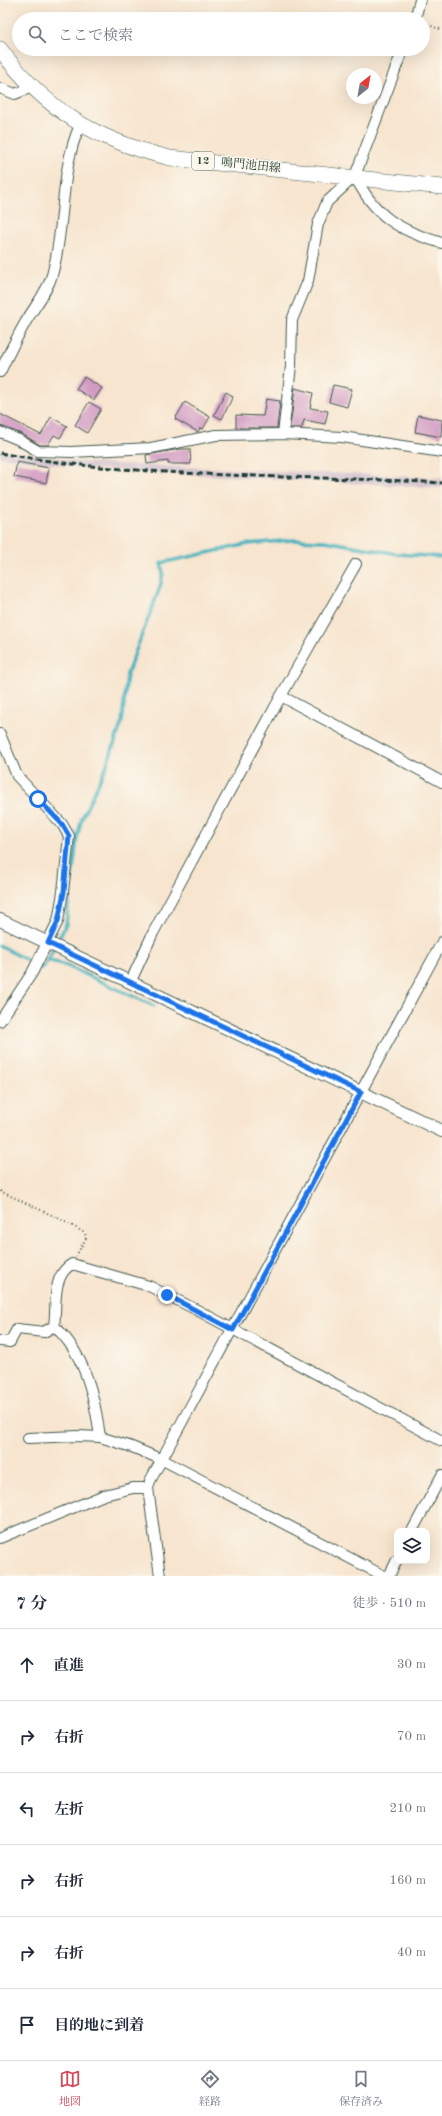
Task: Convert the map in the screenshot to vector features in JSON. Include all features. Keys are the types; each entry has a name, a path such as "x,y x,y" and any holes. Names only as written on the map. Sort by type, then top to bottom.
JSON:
{"main road":[{"name":"鳴門池田線","path":"0,49 32,87 80,125 106,138 137,150 170,158 355,176 442,187"}],"street":[{"path":"417,12 420,0"},
{"path":"284,434 292,366 292,320 308,281 318,224 327,202 355,176 400,56"},
{"path":"0,88 15,94 32,87"},
{"path":"0,372 26,321 37,307 52,276 65,184 76,134 80,125"},
{"path":"355,176 363,193 374,207 396,225 408,232 442,243"},
{"path":"0,432 19,440 38,451 71,452 151,448 216,435 284,434 349,438 442,452"},
{"path":"130,983 152,934 356,564"},
{"path":"282,696 442,782"},
{"path":"0,734 17,776 62,824 69,836 64,892 53,945 40,960 0,1021"},
{"path":"0,920 442,1131"},
{"path":"160,1576 148,1488 150,1481 163,1460 210,1368 233,1330 442,942"},
{"path":"54,1326 56,1285 67,1267 72,1264 149,1286 442,1441"},
{"path":"0,1341 10,1342 17,1329 44,1332 54,1326"},
{"path":"54,1326 66,1337 84,1371 96,1406 100,1437"},
{"path":"28,1438 79,1436 100,1437 132,1447 163,1460 384,1576"},
{"path":"414,1528 442,1475"},
{"path":"0,1538 104,1495 133,1488 148,1488"},
{"path":"389,1576 395,1564"}],"path":[{"path":"430,26 442,30"},
{"path":"0,1191 60,1219 85,1233 86,1238 72,1264"}],"shaded area":[{"path":"0,450 90,463 442,478 442,488 90,469 0,457"}],"building":[{"path":"84,377 102,388 94,400 76,389"},
{"path":"333,385 352,389 347,407 329,402"},
{"path":"295,388 313,393 310,408 328,411 325,424 304,420 302,428 290,428"},
{"path":"226,392 233,396 222,419 214,415"},
{"path":"266,399 280,401 277,428 236,428 236,415 263,416"},
{"path":"89,402 101,409 87,433 75,425"},
{"path":"185,402 210,417 203,429 200,428 198,432 175,419"},
{"path":"0,414 41,435 51,417 67,426 60,438 54,435 48,445 40,445 22,434 0,426"},
{"path":"418,415 442,420 441,437 415,432"},
{"path":"180,449 190,449 191,464 168,464 168,461 147,464 146,455"},
{"path":"17,462 49,468 46,483 14,477"}],"waterway":[{"path":"48,960 66,924 77,838 82,818 106,767 122,722 127,674 160,587 163,573 161,563 248,544 293,540 325,541 398,554 442,557"},
{"path":"0,946 42,968 48,960 65,965 154,1006"}],"railway":[{"path":"0,453 55,462 165,472 442,483"}],"route":[{"path":"38,799 62,824 69,836 64,892 58,921 48,943 361,1092 233,1330 167,1295"}]}
